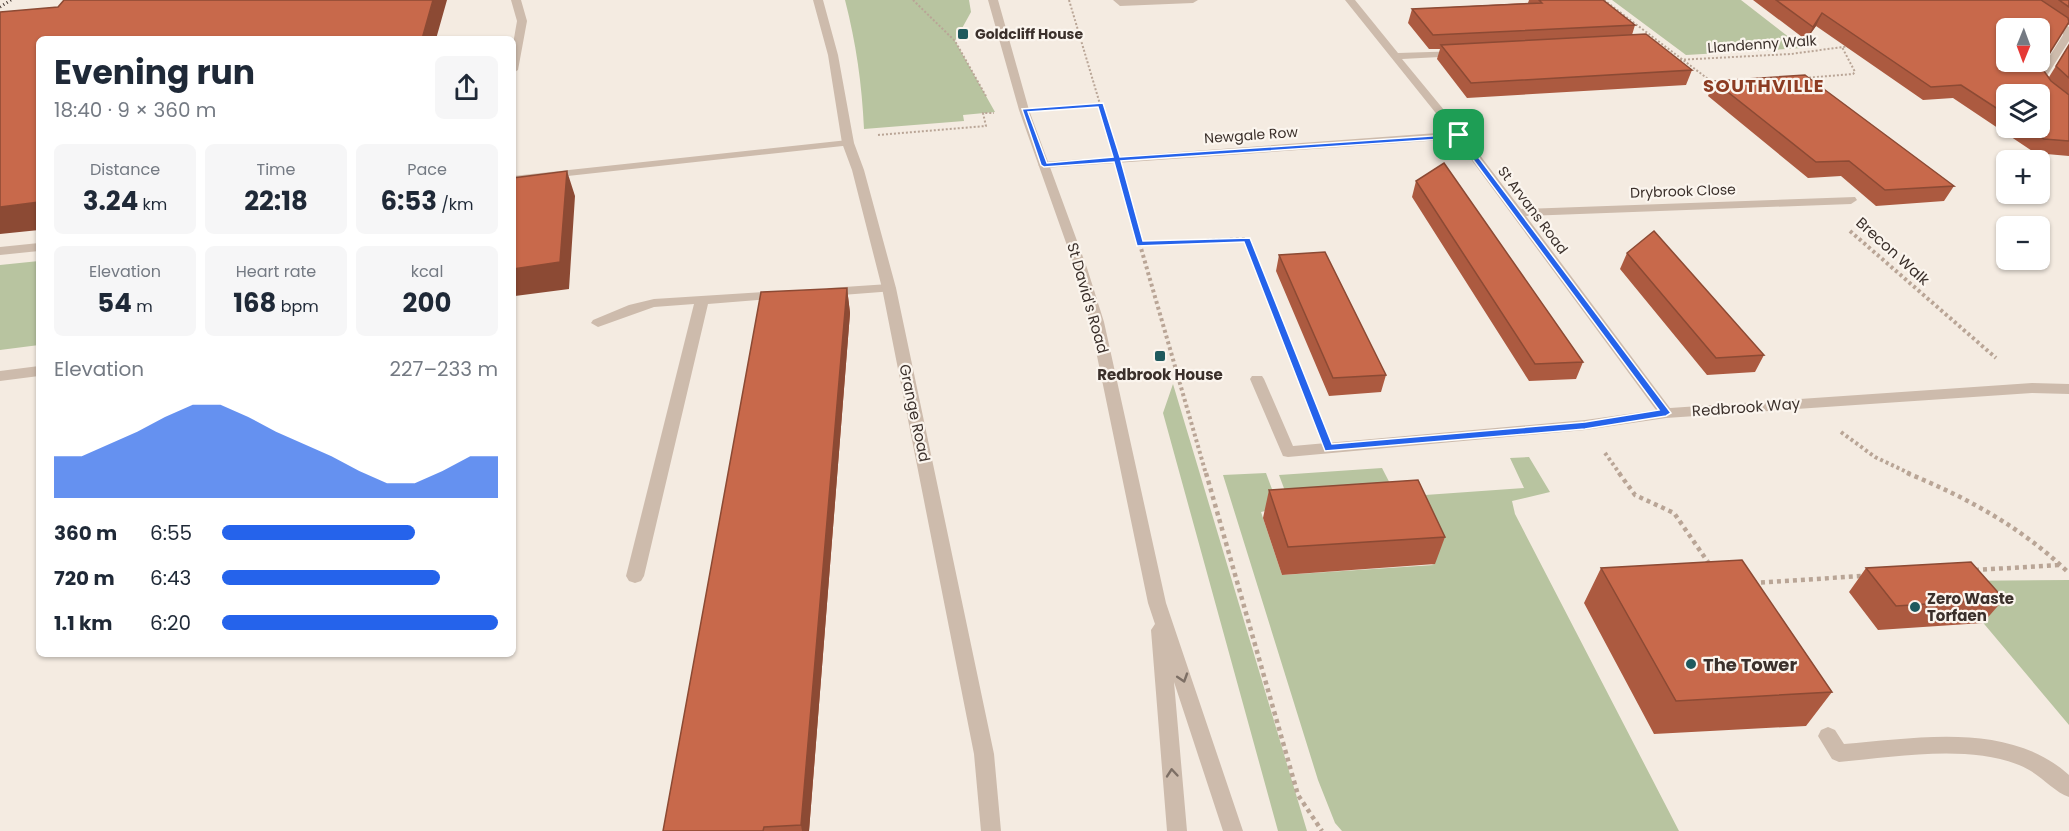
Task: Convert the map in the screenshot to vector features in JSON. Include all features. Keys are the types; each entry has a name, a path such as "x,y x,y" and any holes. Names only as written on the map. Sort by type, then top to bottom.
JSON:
{"street":[{"path":"516,0 522,21 516,54"},
{"name":"Grange Road","path":"818,0 833,55 848,140 889,288 984,754 991,831"},
{"name":"St David's Road","path":"993,0 1024,110 1081,268 1097,322 1158,603 1233,831"},
{"path":"1118,0 1120,3 1193,0"},
{"name":"St Arvans Road","path":"1350,0 1459,135 1666,413"},
{"path":"2025,0 2066,29 2068,35 2040,79 2069,110"},
{"path":"1395,56 1476,52"},
{"name":"Newgale Row","path":"1044,165 1459,135"},
{"path":"516,179 848,140"},
{"name":"Drybrook Close","path":"1517,213 1851,200"},
{"path":"0,251 36,247"},
{"path":"819,292 889,288"},
{"path":"598,323 643,305 795,294"},
{"path":"634,576 702,300"},
{"path":"0,376 36,371"},
{"name":"Redbrook Way","path":"1257,379 1288,452 1585,426 1666,413 2032,388 2069,388"},
{"name":"St David's Road","path":"1158,603 1177,831"},
{"path":"1828,736 1839,753 1965,746 1990,747 2015,753 2042,765 2061,778 2069,788"}],"path":[{"path":"913,0 955,41 995,112"},
{"path":"1069,0 1117,159 1298,795 1322,831"},
{"path":"1604,0 1721,90"},
{"name":"Llandenny Walk","path":"1671,60 1791,54 1856,45"},
{"path":"1804,78 1853,74 1855,72 1842,47"},
{"path":"1714,84 1725,83"},
{"path":"848,140 986,126 983,114 995,112 1100,105"},
{"name":"Brecon Walk","path":"1851,200 1863,210 1844,217 1843,221 1849,230 2032,388"},
{"path":"1140,244 1247,239 1329,448"},
{"path":"1814,403 1859,450 1942,487 2009,521 2026,533 2069,573"},
{"path":"1585,426 1635,495 1674,513 1711,566"},
{"path":"1968,570 2061,565"},
{"path":"1746,583 1875,576"}],"green space":[{"path":"845,0 969,0 971,12 955,41 995,112 963,115 964,121 864,129 858,64"},
{"path":"1612,0 1741,0 1803,48 1686,55"},
{"path":"36,261 36,345 0,350 0,265"},
{"path":"1173,384 1307,831 1278,831 1163,413"},
{"path":"1529,457 1550,492 1512,501 1515,514 1679,831 1342,831 1335,823 1318,780 1223,475 1266,473 1279,508 1261,512 1282,575 1434,565 1294,515 1279,475 1382,468 1397,497 1524,488 1510,458"},
{"path":"2069,580 2069,725 1948,581"}],"building":[{"path":"64,0 433,0 423,36 36,36 36,202 0,207 0,12 58,7"},
{"path":"1539,0 1603,0 1635,25 1433,35 1412,9 1542,3"},
{"path":"1776,0 2041,0 2068,18 2069,22 2050,53 2050,18 1996,18 1996,72 2045,72 2051,81 2069,95 2069,141 2042,138 2050,138 2050,84 1996,84 1996,108 1961,85 1931,87 1822,13 1813,27"},
{"path":"2059,0 2069,0 2069,7"},
{"path":"1646,34 1692,70 1471,83 1441,45"},
{"path":"2069,45 2069,78 2056,66"},
{"path":"1805,75 1954,186 1885,190 1849,161 1816,162 1714,81"},
{"path":"1444,163 1583,362 1535,364 1416,181"},
{"path":"567,171 560,262 516,269 516,178"},
{"path":"1654,231 1764,355 1716,358 1627,253"},
{"path":"1325,252 1386,375 1333,378 1279,255"},
{"path":"847,288 801,825 764,827 763,831 663,831 761,292"},
{"path":"1418,480 1445,537 1288,547 1269,490"},
{"path":"1742,560 1832,692 1676,701 1601,568"},
{"path":"1971,562 2004,599 1896,606 1866,568"}],"railway":[{"path":"0,7 11,0"}],"place":[{"name":"Goldcliff House","path":"963,34"},
{"name":"Redbrook House","path":"1160,356"},
{"name":"Zero Waste Torfaen","path":"1915,607"},
{"name":"The Tower","path":"1691,664"}],"district":[{"name":"SOUTHVILLE","path":"1764,85"}],"route":[{"path":"1459,135 1117,159 1044,165 1024,110 1100,105 1117,159 1140,244 1247,239 1329,448 1585,426 1666,413 1459,135"}]}
